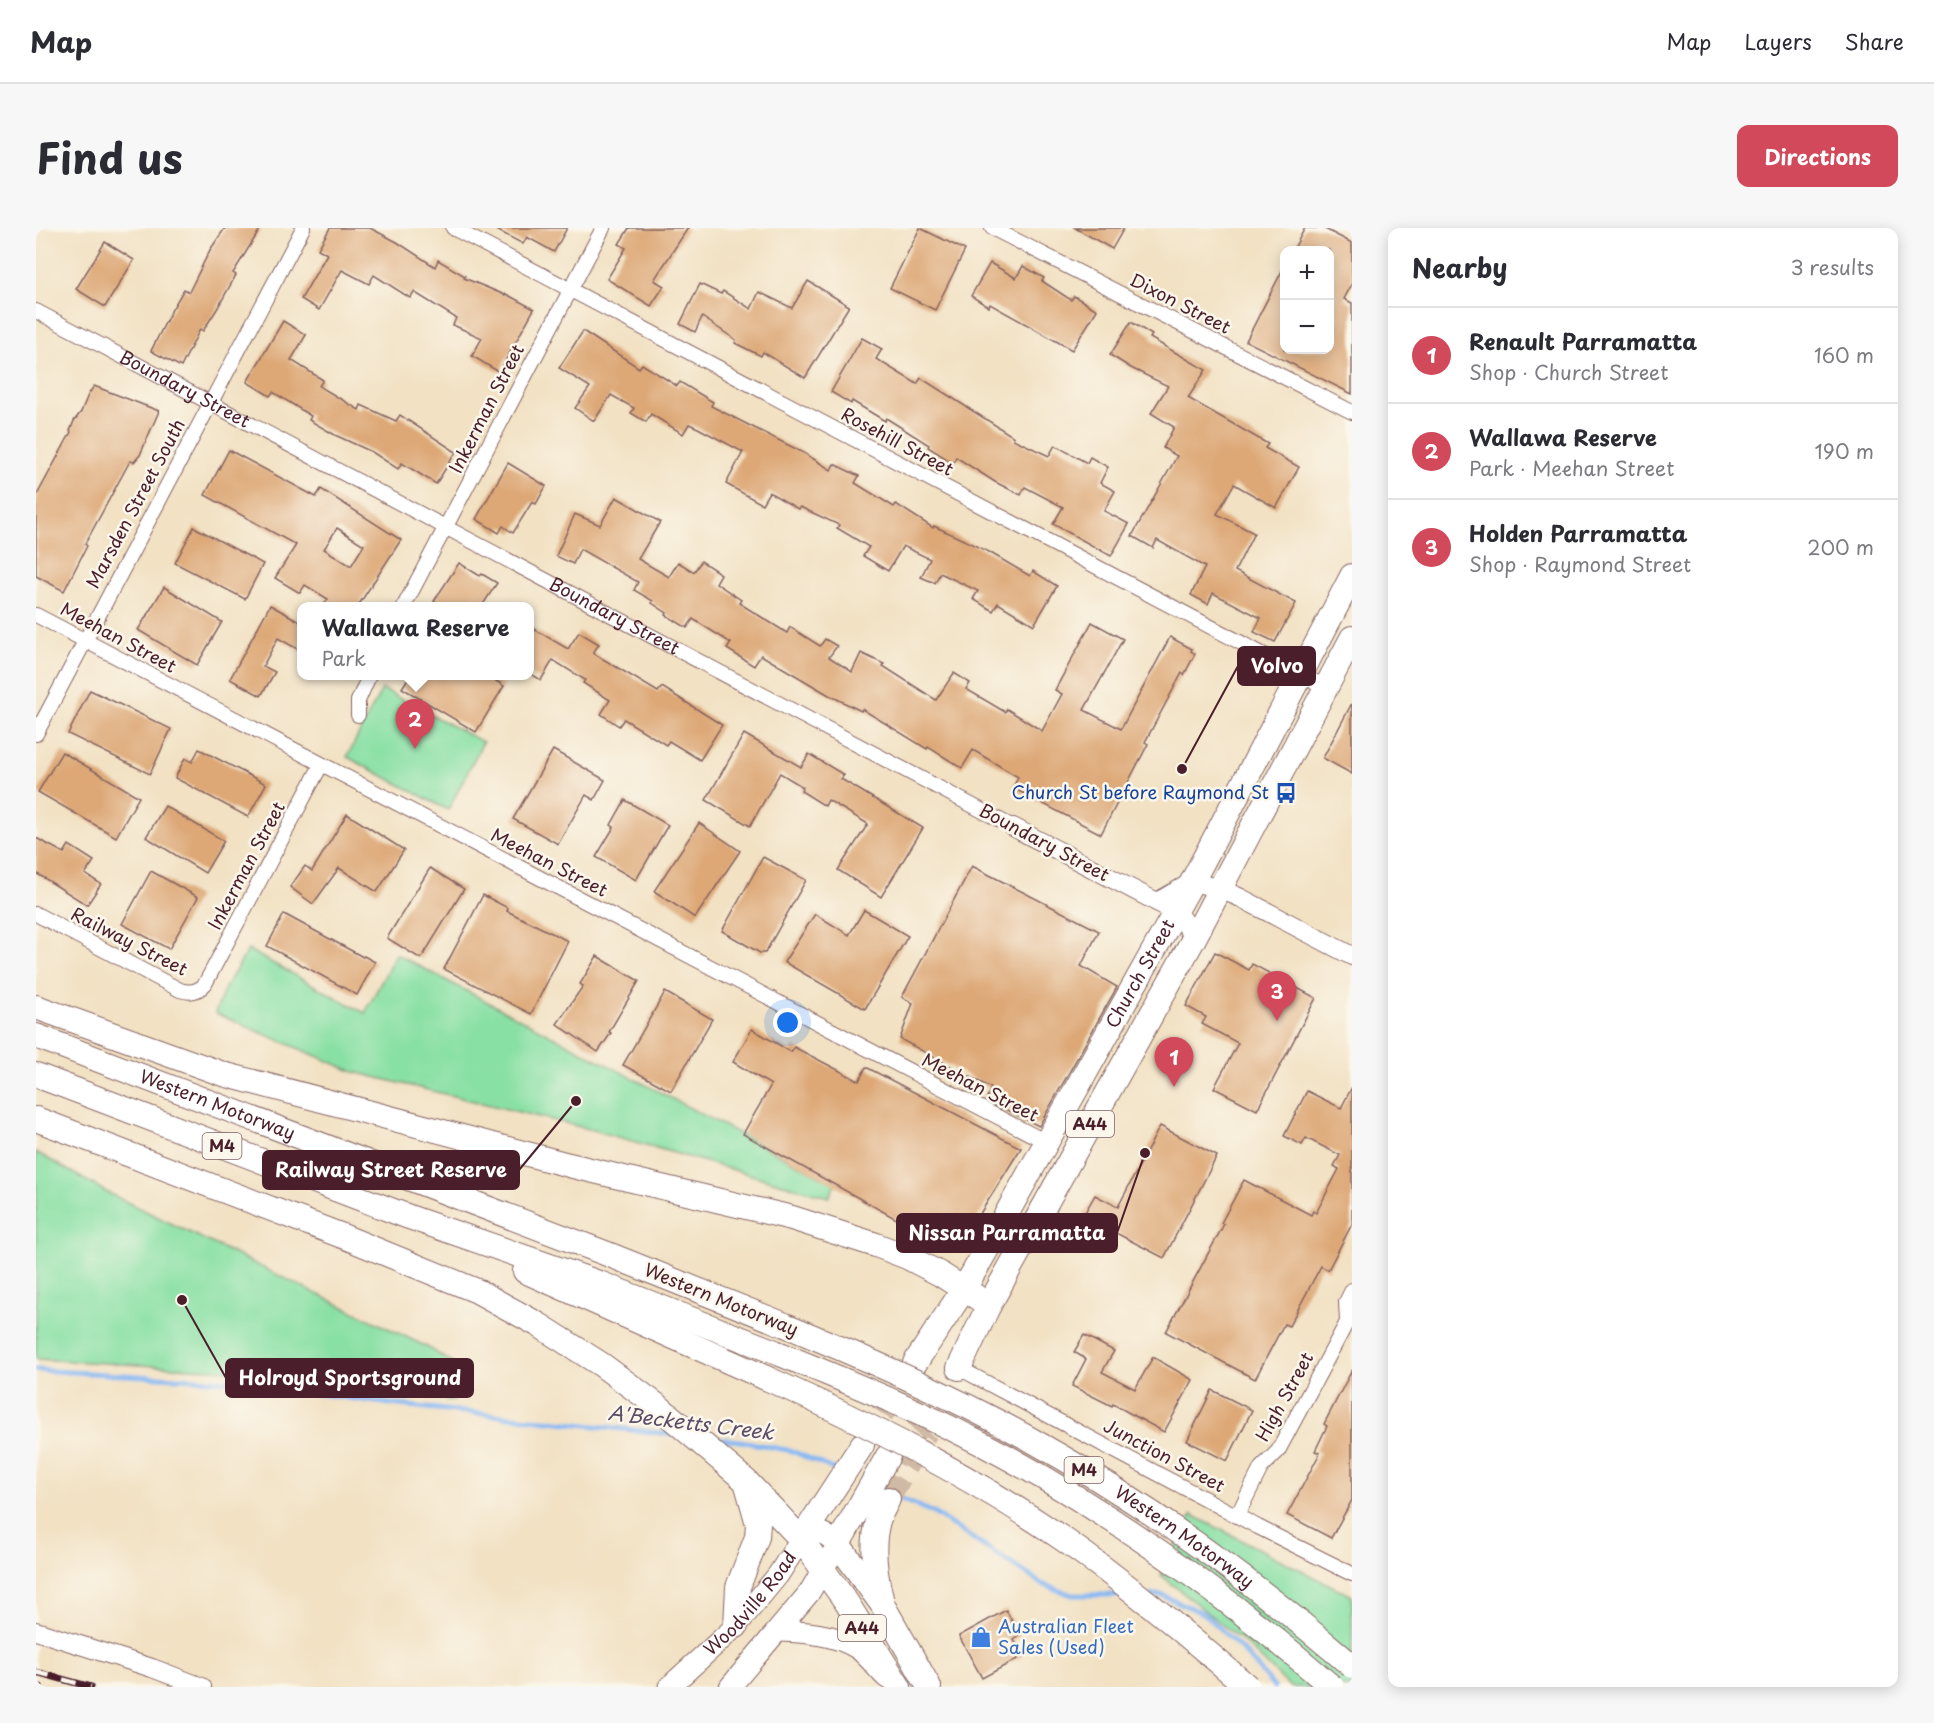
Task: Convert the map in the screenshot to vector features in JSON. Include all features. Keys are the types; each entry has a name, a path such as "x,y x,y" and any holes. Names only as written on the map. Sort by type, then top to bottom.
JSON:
{"highway":[{"name":"Church Street","path":"915,1363 963,1289 1046,1142 1166,907 1192,882 1352,576"},
{"name":"Church Street","path":"960,1368 989,1305 1192,942 1218,888 1352,638"},
{"path":"36,1007 223,1074 569,1165 792,1218 897,1253 940,1274 989,1305"},
{"name":"Western Motorway","path":"36,1036 785,1324 877,1363 963,1404 1028,1438 1145,1508 1249,1581 1352,1666"},
{"name":"Western Motorway","path":"36,1075 408,1217 599,1283 775,1352 942,1424 1007,1457 1072,1495 1211,1588 1272,1635 1332,1687"},
{"path":"36,1119 334,1233 477,1291 538,1325 602,1365 659,1407 747,1482 803,1535 862,1445"},
{"name":"Western Motorway","path":"408,1217 590,1302 766,1378 902,1442 1012,1506 1111,1575 1248,1687"},
{"path":"843,1535 888,1456"},
{"path":"736,1626 738,1587 757,1537 758,1524 747,1482"},
{"name":"A44","path":"882,1604 875,1571 876,1541 878,1522 888,1499"},
{"name":"A44","path":"803,1535 897,1687"},
{"name":"A44","path":"843,1535 929,1687"}],"main road":[{"name":"A44","path":"803,1535 816,1530 827,1534 843,1535"},
{"name":"Woodville Road","path":"669,1687 736,1626 778,1575 803,1535"},
{"path":"824,1570 843,1535"},
{"name":"Woodville Road","path":"730,1687 810,1593 824,1570"},
{"path":"780,1630 828,1636 848,1643 858,1649 897,1687"}],"street":[{"name":"Marsden Street South","path":"36,734 303,228"},
{"name":"Rosehill Street","path":"453,228 1325,687"},
{"name":"Inkerman Street","path":"406,602 603,228"},
{"name":"Dixon Street","path":"992,228 1352,412"},
{"name":"Boundary Street","path":"36,311 1166,907"},
{"name":"Meehan Street","path":"36,615 1046,1142"},
{"path":"358,715 358,701 367,680"},
{"name":"Inkerman Street","path":"205,984 321,765"},
{"path":"1192,882 1218,888 1352,956"},
{"path":"1166,907 1182,917 1192,942"},
{"name":"Railway Street","path":"36,914 180,990 192,992 205,984"},
{"name":"High Street","path":"1237,1516 1262,1468 1278,1451 1347,1322 1346,1302 1352,1290"},
{"name":"Junction Street","path":"960,1368 1237,1516 1352,1574"},
{"path":"36,1631 152,1668 202,1687"}],"green space":[{"path":"382,689 483,742 448,810 347,757"},
{"path":"248,950 365,1013 396,954 835,1184 829,1197 593,1130 354,1072 215,1013 225,988"},
{"path":"36,1152 108,1193 427,1347 464,1370 454,1401 244,1371 36,1359"},
{"path":"1192,1515 1352,1596 1352,1687 1290,1687 1245,1643 1161,1575"}],"building":[{"path":"225,228 261,228 233,273 236,275 217,309 203,331 200,329 181,367 151,351 184,289 189,292 210,250"},
{"path":"330,228 370,228 397,242 435,267 438,260 465,276 464,278 506,294 534,309 499,372 472,356 482,338 453,325 456,318 414,292 410,298 374,275 369,284 342,270 319,310 301,299 327,254 318,249"},
{"path":"493,228 567,228 554,252 527,237 523,244"},
{"path":"629,228 688,228 654,280 664,286 651,306 607,279 626,248 619,244"},
{"path":"920,228 965,250 935,310 890,288"},
{"path":"1075,228 1124,228 1112,249"},
{"path":"1305,228 1323,228 1352,243 1352,284 1344,299 1352,303 1352,394 1246,341 1280,275 1280,354 1334,354 1334,246 1295,246"},
{"path":"105,242 134,260 105,307 76,289"},
{"path":"990,263 1016,278 1023,266 1044,278 1042,281 1071,300 1074,296 1097,310 1072,350 990,304 989,307 971,296"},
{"path":"808,281 849,306 805,378 763,352 761,356 735,343 736,340 702,317 695,332 680,324 700,284 721,294 723,291 751,309 759,292 792,308"},
{"path":"283,321 306,335 291,360 323,380 319,386 359,410 361,405 396,421 400,415 456,452 436,484 402,463 398,469 372,452 335,435 309,420 311,416 273,392 270,396 247,382"},
{"path":"1131,322 1152,335 1150,338 1206,370 1188,398 1268,444 1265,448 1299,467 1276,508 1234,484 1217,514 1254,533 1235,571 1296,603 1275,642 1254,632 1261,618 1213,593 1208,604 1191,595 1205,567 1157,540 1153,548 1132,536 1177,456 1163,448 1174,427 1151,413 1168,386 1110,355"},
{"path":"583,331 639,368 642,364 677,386 680,382 713,402 711,406 804,453 831,470 834,464 859,476 855,483 894,507 896,504 933,528 934,526 989,552 1030,576 1033,571 1057,586 1034,625 998,603 993,611 973,599 978,591 940,573 935,583 921,577 930,559 903,546 888,571 863,556 869,547 837,528 839,525 800,507 798,509 769,492 762,504 726,484 743,452 698,428 689,424 683,434 651,414 646,422 631,413 634,408 611,395 594,421 575,408 590,387 559,368"},
{"path":"862,338 882,349 876,359 917,384 921,378 1014,437 1013,439 1049,456 1055,445 1087,463 1090,457 1108,467 1100,483 1115,491 1104,511 1129,524 1111,556 1053,524 1063,507 1025,487 1021,495 995,482 956,457 953,463 886,418 885,421 852,401 851,404 831,392"},
{"path":"94,386 159,411 140,455 134,462 130,461 85,544 87,546 64,591 36,576 36,497"},
{"path":"229,450 316,497 321,489 401,540 361,602 326,602 328,599 305,585 300,593 275,578 296,545 205,495","holes":["337,528 364,545 351,566 324,549"]},
{"path":"508,463 546,486 536,504 532,502 513,533 503,526 499,533 476,519"},
{"path":"616,497 660,522 638,559 669,577 678,562 694,572 701,561 721,574 716,583 741,600 739,603 787,633 790,627 820,646 825,639 837,646 829,657 852,672 861,653 884,664 883,666 936,700 954,673 970,683 966,689 1005,712 1007,709 1042,731 1062,694 1055,690 1092,622 1123,639 1084,710 1121,729 1170,637 1192,649 1191,651 1195,654 1184,675 1182,673 1145,742 1148,744 1101,834 1013,788 1018,777 973,750 962,768 862,709 861,711 829,695 761,655 754,666 727,649 731,643 693,619 687,628 666,615 667,613 652,603 653,601 634,590 638,582 580,549 573,564 556,556 575,514 600,525"},
{"path":"194,527 263,564 245,599 175,563"},
{"path":"459,563 497,583 485,602 434,601"},
{"path":"164,587 222,622 197,665 138,630"},
{"path":"270,605 297,620 297,649 278,638 263,666 275,672 261,696 230,679"},
{"path":"534,629 568,649 579,632 599,644 593,653 658,692 662,687 722,725 700,760 669,741 666,745 624,719 619,726 601,714 610,700 583,683 585,680 553,660 541,680 534,676"},
{"path":"407,680 495,680 504,686 476,732 402,688"},
{"path":"90,690 171,729 150,774 68,734"},
{"path":"1352,703 1352,774 1323,758"},
{"path":"744,734 801,767 809,754 844,775 841,779 923,828 881,897 838,870 868,824 828,800 825,806 801,791 803,787 780,773 750,826 706,800"},
{"path":"199,749 266,784 248,817 175,778 185,758 192,762"},
{"path":"553,750 605,780 594,800 586,795 558,844 513,819"},
{"path":"62,752 139,797 116,837 38,792"},
{"path":"625,800 668,825 636,880 596,857 614,827 611,825"},
{"path":"165,806 224,841 205,873 146,837"},
{"path":"347,814 404,850 377,892 339,868 313,904 290,887 305,866 312,871"},
{"path":"699,823 740,851 695,918 654,891"},
{"path":"36,838 64,853 69,845 94,861 85,874 101,884 87,905 36,873"},
{"path":"763,857 806,880 765,953 760,953 722,931"},
{"path":"972,866 1099,931 1081,966 1117,987 1039,1126 986,1100 991,1088 900,1039 913,1003 902,997"},
{"path":"430,868 464,889 421,959 387,938"},
{"path":"151,871 198,897 169,949 122,924"},
{"path":"483,895 508,908 507,911 568,941 531,1014 444,969"},
{"path":"864,910 908,936 865,1009 784,962 815,914 849,935"},
{"path":"284,914 375,962 357,995 267,946"},
{"path":"1215,952 1249,970 1252,964 1316,998 1257,1110 1214,1088 1238,1043 1202,1024 1206,1017 1186,1006"},
{"path":"597,956 639,981 598,1052 557,1024 583,986 580,984"},
{"path":"665,992 712,1019 671,1091 623,1065"},
{"path":"752,1029 791,1052 794,1047 859,1081 866,1067 1021,1148 956,1252 743,1134 771,1085 733,1062"},
{"path":"1352,1087 1352,1224 1328,1270 1321,1266 1289,1326 1284,1324 1255,1379 1166,1332 1224,1224 1221,1223 1244,1180 1311,1215 1313,1211 1316,1213 1339,1169 1334,1166 1340,1155 1306,1138 1302,1145 1284,1136 1307,1091 1341,1108"},
{"path":"1160,1126 1217,1156 1164,1258 1083,1216 1095,1195 1118,1207"},
{"path":"1084,1335 1114,1351 1102,1372 1135,1389 1153,1357 1193,1380 1164,1432 1113,1404 1112,1406 1072,1386 1086,1359 1074,1352"},
{"path":"1352,1370 1352,1500 1331,1538 1287,1515 1320,1453 1315,1451 1327,1426 1324,1424"},
{"path":"1212,1390 1252,1410 1227,1461 1187,1441"},
{"path":"1006,1610 1020,1636 1014,1640 1023,1656 982,1678 959,1636"}],"waterway":[{"name":"A'Becketts Creek","path":"36,1370 229,1381 390,1404 679,1435"},
{"name":"A'Becketts Creek","path":"709,1438 741,1441 792,1451 838,1471"},
{"name":"A'Becketts Creek","path":"894,1496 932,1512 1042,1584 1072,1595 1124,1595"},
{"name":"A'Becketts Creek","path":"1152,1595 1162,1595 1205,1614 1244,1652 1274,1687"}],"tunnel":[{"path":"862,1444 915,1363"},
{"path":"888,1455 938,1409 959,1368"},
{"path":"888,1499 926,1432"}],"railway":[{"path":"36,1672 91,1687"},
{"path":"36,1686 40,1687"}],"place":[{"name":"Wallawa Reserve","path":"415,749"},
{"name":"Volvo","path":"1182,769"},
{"name":"Church St before Raymond St","path":"1286,793"},
{"name":"Holden Parramatta","path":"1277,1021"},
{"name":"Renault Parramatta","path":"1174,1087"},
{"name":"Railway Street Reserve","path":"576,1101"},
{"name":"Nissan Parramatta","path":"1145,1153"},
{"name":"Holroyd Sportsground","path":"182,1300"},
{"name":"Australian Fleet Sales (Used)","path":"981,1637"}]}
